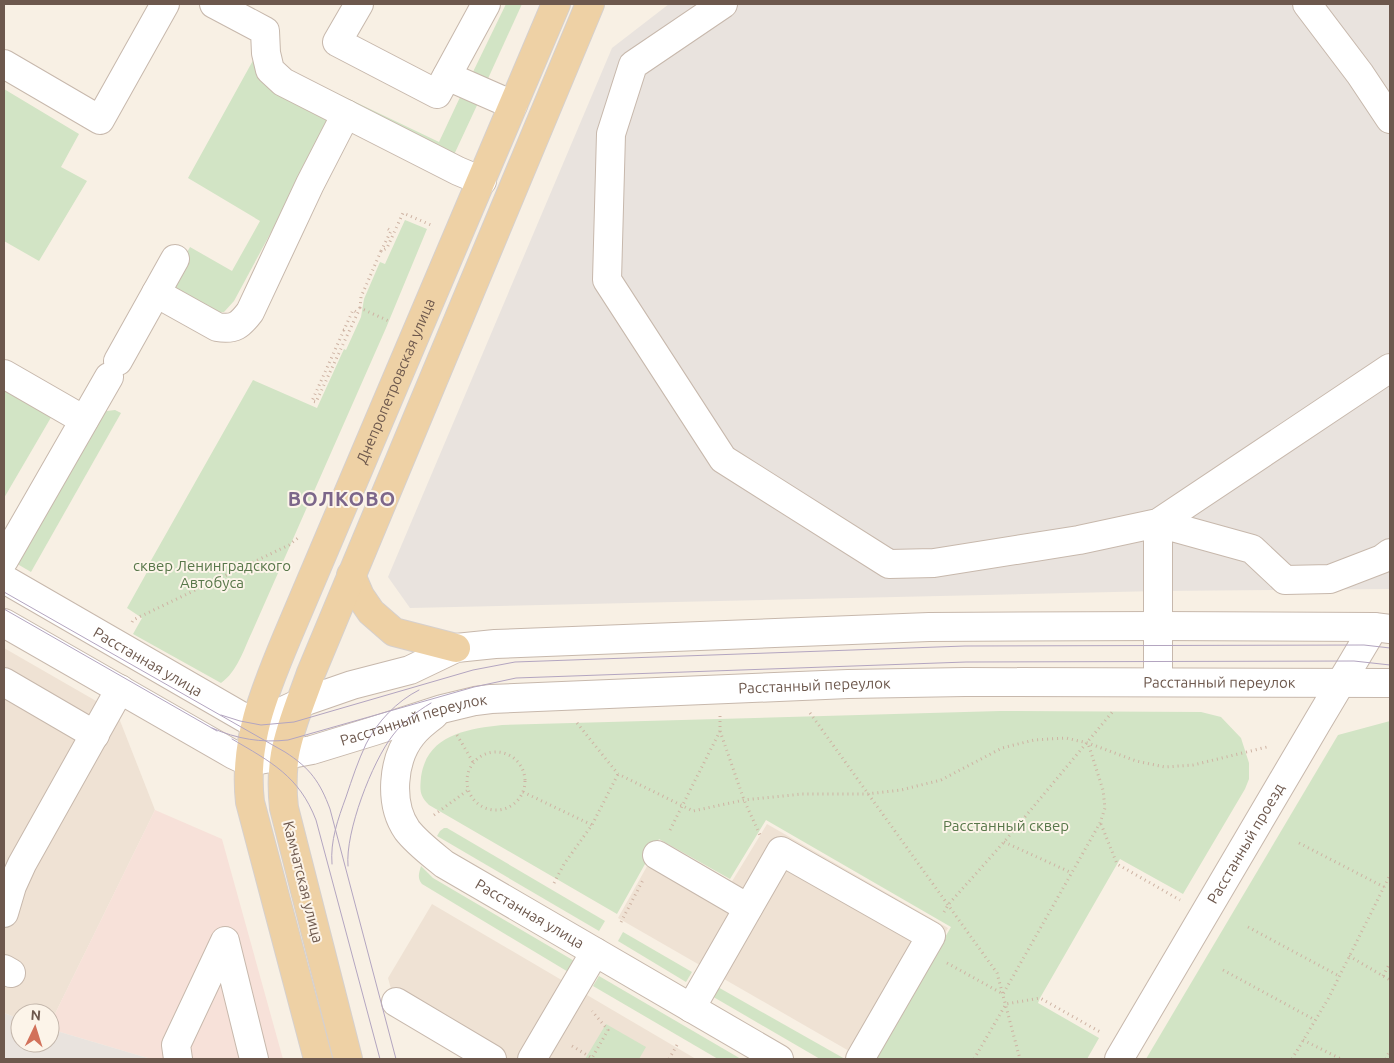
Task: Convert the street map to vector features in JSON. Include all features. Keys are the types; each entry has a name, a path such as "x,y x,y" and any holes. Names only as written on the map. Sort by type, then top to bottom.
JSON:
{"main road":[{"name":"Днепропетровская улица","path":"249,762 255,724 262,699 556,4"},
{"path":"300,703 351,575 592,5"},
{"path":"351,575 360,596 371,612 394,632 456,648"},
{"name":"Камчатская улица","path":"300,703 285,755 282,792 284,808 348,1059"},
{"name":"Камчатская улица","path":"249,762 249,791 252,812 318,1059"}],"street":[{"path":"4,64 100,120 166,4"},
{"path":"214,4 265,31 266,53 270,70 283,82 458,171 482,181"},
{"path":"359,4 337,42 437,94 486,4"},
{"path":"723,4 633,65 611,134 607,280 723,459 889,564 934,563 1079,540 1158,523 1390,368"},
{"path":"1307,4 1360,74 1390,119"},
{"path":"447,76 513,105"},
{"path":"156,293 217,327 228,329 241,323 250,312 310,184 346,114"},
{"path":"4,560 175,259"},
{"path":"4,374 84,420"},
{"path":"1158,523 1252,548 1285,580 1330,579 1382,559 1390,553"},
{"path":"1158,523 1158,682"},
{"name":"Расстанная улица","path":"4,580 255,724 285,755"},
{"path":"4,622 249,762"},
{"path":"255,724 300,703 352,685 410,670 456,648 495,644 930,627 1158,626 1382,628"},
{"name":"Расстанный проезд","path":"1113,1048 1341,682 1382,628"},
{"path":"4,682 95,735"},
{"name":"Расстанный переулок","path":"249,762 312,750 442,709 475,701 506,698 848,684 965,682 1390,683"},
{"path":"4,913 12,886 13,858 95,735 120,690"},
{"name":"Расстанная улица","path":"442,709 427,720 411,736 404,746 399,759 396,775 396,801 407,830 444,864 779,1059"},
{"path":"690,1008 781,851 927,943 860,1059"},
{"path":"657,855 748,908"},
{"path":"178,1059 176,1046 225,941 254,1059"},
{"path":"532,1059 595,952"},
{"path":"396,1002 492,1059"}],"path":[{"path":"381,251 387,248 403,213 434,227"},
{"path":"358,312 353,310 343,330 312,400 316,402 360,308 360,297 391,231 388,229"},
{"path":"360,308 394,323"},
{"path":"129,627 133,620 289,545 304,534"},
{"path":"1003,994 927,943 948,905 1004,842 1119,705"},
{"path":"807,710 997,973 1020,1059"},
{"path":"720,713 720,731 744,800 760,836 781,851"},
{"path":"573,718 618,774 693,811 744,800 802,794 867,794 901,790 942,780 1002,748 1034,740 1066,738 1088,743 1136,761 1165,767 1193,765 1267,747"},
{"path":"621,922 720,731"},
{"path":"455,732 473,762"},
{"path":"1003,994 1100,823 1105,808 1103,790 1088,743"},
{"path":"503,752 511,755 522,768 525,775 523,792 518,800 504,809 495,810 478,804 468,790 467,776 473,762 479,756 487,753 503,752"},
{"path":"554,883 564,864 592,825 618,774"},
{"path":"434,815 468,790"},
{"path":"523,792 592,825"},
{"path":"1100,823 1117,864 1185,904"},
{"path":"1004,842 1072,873"},
{"path":"1298,842 1384,887"},
{"path":"1292,1059 1328,999 1390,875"},
{"path":"1248,927 1339,976"},
{"path":"1349,956 1390,980"},
{"path":"1383,976 1390,963"},
{"path":"1224,970 1315,1020"},
{"path":"548,1032 592,1058 608,1030 584,1002 576,985"},
{"path":"974,1059 1006,1004 1040,998 1113,1048"},
{"path":"1303,1040 1341,1059"},
{"path":"669,1059 677,1045"},
{"path":"1386,1059 1390,1050"}],"shaded area":[{"path":"669,4 1390,4 1390,589 1158,591 410,608 388,577 612,48"},
{"path":"4,648 117,713 155,810 60,1004 10,1003 10,1015 4,1013"},
{"path":"155,810 222,839 283,1059 151,1059 60,1032 60,1004"},
{"path":"767,824 948,928 871,1059 863,1059 618,918 660,843 731,883"},
{"path":"432,904 696,1059 470,1059 398,1015 388,978"},
{"path":"4,1013 10,1015 10,1053 60,1053 60,1032 151,1059 4,1059"}],"green space":[{"path":"506,4 522,4 486,83 471,76"},
{"path":"256,55 332,119 234,301 224,312 212,313 176,293 172,280 190,247 232,271 260,221 188,178"},
{"path":"297,74 439,142 462,93 479,101 452,159"},
{"path":"4,89 79,134 61,167 87,181 39,261 4,241"},
{"name":"сквер Ленинградского Автобуса","path":"405,220 427,229 386,328 243,653 236,667 221,683 133,634 142,618 127,608 151,565 149,564 253,380 317,408 361,317 364,299 380,262 385,264"},
{"path":"4,385 53,414 4,498"},
{"path":"115,410 121,413 31,572 14,562 99,412"},
{"name":"Расстанный сквер","path":"1000,711 1201,712 1221,717 1241,738 1249,763 1249,779 1245,789 1183,894 1120,859 1040,998 1038,1003 1099,1038 1087,1059 874,1059 951,927 766,820 730,879 659,839 617,914 429,805 423,798 420,785 425,763 431,752 440,743 462,732 502,725"},
{"path":"1390,721 1390,1059 1146,1059 1338,735"},
{"path":"444,828 447,828 605,921 599,931 437,836"},
{"path":"421,866 433,878 576,962 570,973 422,884 419,878"},
{"path":"623,932 692,972 686,982 618,941"},
{"path":"599,976 741,1059 718,1059 593,986"},
{"path":"716,986 845,1059 820,1059 710,995"},
{"path":"606,1024 646,1047 639,1059 585,1059"}],"tram line":[{"path":"4,592 285,752 308,770 318,783 330,809 396,1059"},
{"path":"4,609 217,731"},
{"path":"221,715 261,725 294,722 473,670 515,662 965,646 1364,645 1390,648"},
{"path":"212,728 249,739 268,741 288,740 474,687 516,678 966,662 1354,661 1390,665"},
{"path":"332,864 333,838 355,770 366,744 388,713 403,700 419,690"},
{"path":"348,866 348,852 355,817 377,762 397,730 431,703"},
{"path":"232,739 271,763 292,781 301,792 316,820 380,1059"}],"district":[{"name":"ВОЛКОВО","path":"342,499"}]}
